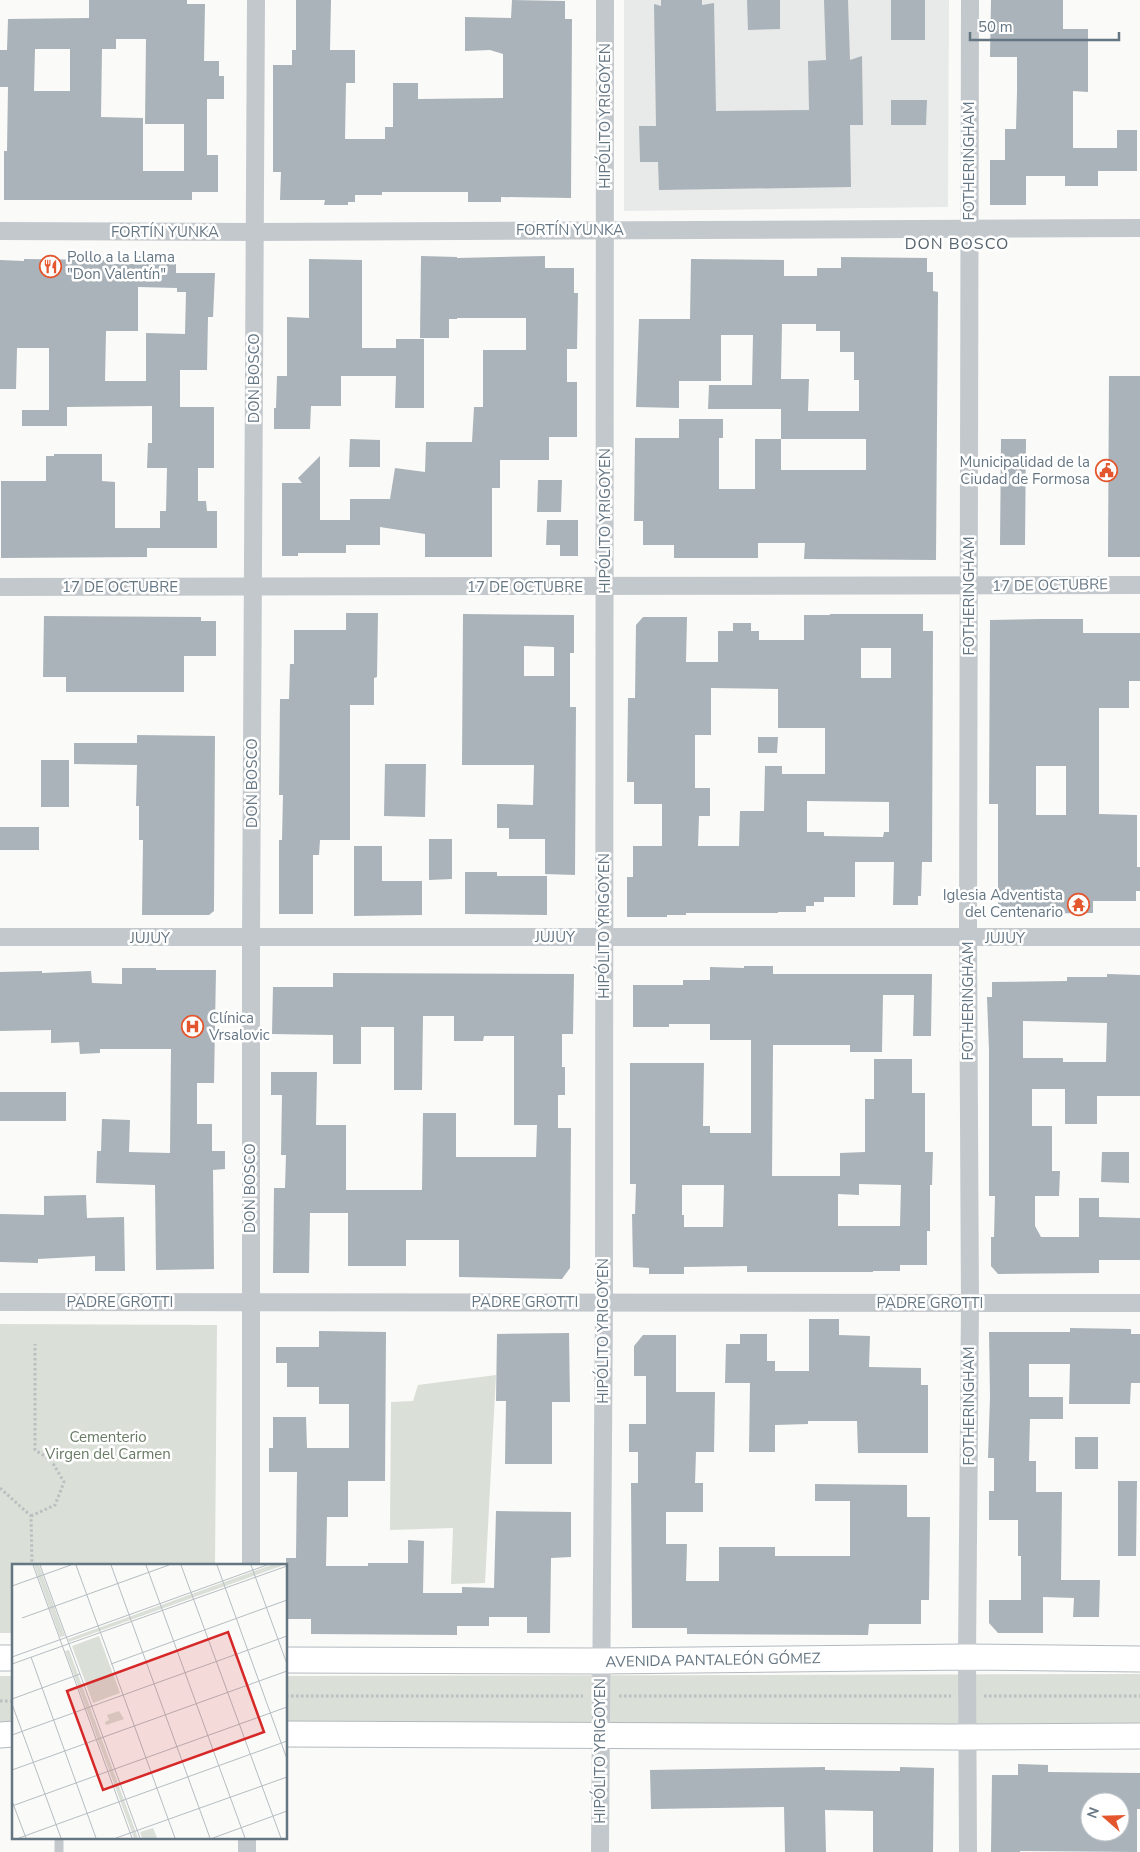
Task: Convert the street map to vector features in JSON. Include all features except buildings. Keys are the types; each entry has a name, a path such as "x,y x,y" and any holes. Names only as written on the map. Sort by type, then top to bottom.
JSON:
{"main road":[{"name":"AVENIDA PANTALEÓN GÓMEZ","path":"288,1660 601,1661 967,1657 1140,1659"},
{"path":"288,1734 1140,1736"}],"street":[{"name":"DON BOSCO","path":"251,1564 251,938 256,0"},
{"name":"HIPÓLITO YRIGOYEN","path":"600,1852 604,1302 605,0"},
{"name":"FOTHERINGHAM","path":"968,1852 969,1737 967,1657 970,1303 968,228 970,0"},
{"name":"FORTÍN YUNKA","path":"0,231 255,232 1140,228"},
{"name":"17 DE OCTUBRE","path":"0,587 1140,585"},
{"name":"JUJUY","path":"0,938 1140,937"},
{"name":"PADRE GROTTI","path":"0,1302 1140,1303"}],"path":[{"path":"31,1516 55,1505 64,1482 52,1460 35,1450 35,1344"},
{"path":"0,1488 31,1516 32,1564"},
{"path":"288,1696 1140,1696"}],"shaded area":[{"path":"624,0 949,0 948,207 624,211"}],"green space":[{"name":"Cementerio Virgen del Carmen","path":"0,1324 217,1325 215,1564 12,1564 12,1633 0,1633"},
{"path":"496,1375 485,1583 451,1584 453,1528 390,1530 391,1402 413,1401 418,1385"},
{"path":"1140,1674 1140,1723 288,1727 288,1676"},
{"path":"0,1676 12,1676 12,1728 0,1728"}],"place":[{"name":"Pollo a la Llama \"Don Valentín\"","path":"51,266"},
{"name":"Municipalidad de la Ciudad de Formosa","path":"1106,471"},
{"name":"Iglesia Adventista del Centenario","path":"1079,904"},
{"name":"Clínica Vrsalovic","path":"193,1027"}],"district":[{"name":"DON BOSCO","path":"957,243"}]}
